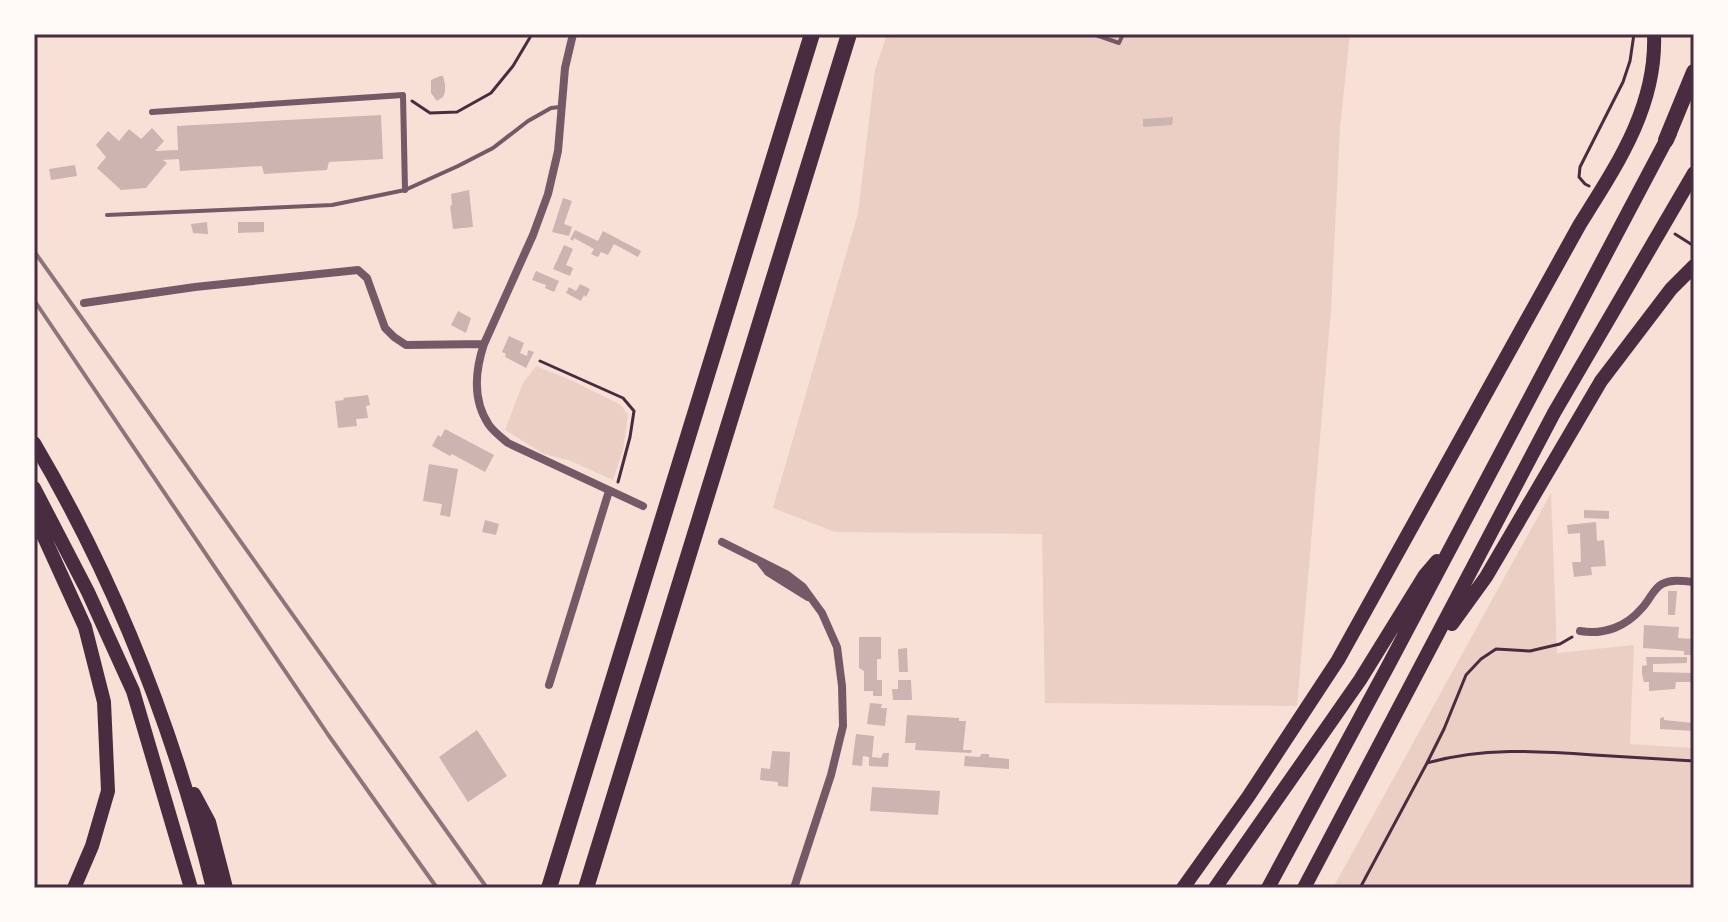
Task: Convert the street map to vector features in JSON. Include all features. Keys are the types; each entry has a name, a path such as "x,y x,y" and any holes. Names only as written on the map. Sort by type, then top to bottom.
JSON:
{"highway":[{"path":"549,888 812,34"},
{"path":"586,888 849,34"},
{"path":"1183,888 1248,797 1338,660 1564,251 1615,167 1647,98 1653,72 1654,34"},
{"path":"1666,140 1694,72"},
{"path":"1268,888 1694,92"},
{"path":"1304,888 1554,413 1694,173"},
{"path":"1421,666 1486,577 1601,381 1671,289 1694,266"},
{"path":"34,443 77,522 140,661 192,808 213,888"},
{"path":"34,488 88,592 133,691 191,888"},
{"path":"34,515 85,627 104,702 108,791 92,846 74,888"},
{"path":"1215,888 1360,680 1425,575 1455,539"},
{"path":"177,763 209,822 226,888"}],"street":[{"path":"573,34 565,68 558,151 548,194 478,362 476,380 479,405 490,427 508,443 643,506"},
{"path":"152,112 403,95 405,190"},
{"path":"84,303 195,287 358,270 367,278 385,328 406,345 484,344"},
{"path":"549,685 612,492"},
{"path":"722,542 759,562 768,572 812,599 837,647 843,726 831,775 794,888"},
{"path":"1580,631 1596,634 1618,627 1641,610 1663,583 1694,582"}],"lane":[{"path":"1093,34 1119,43 1123,34"},
{"path":"107,215 332,205 405,190 482,154 528,121 551,108 562,106"}],"path":[{"path":"403,95 430,113 457,112 491,93 513,66 532,34"},
{"path":"1593,187 1579,177 1580,167 1623,82 1634,34"},
{"path":"540,361 623,398 634,411 630,437 612,492"},
{"path":"1360,888 1444,729 1466,675 1496,649 1530,651 1560,644 1580,631"},
{"path":"1427,763 1472,753 1528,750 1694,761"}],"shaded area":[{"path":"887,34 1350,34 1340,128 1331,310 1297,706 1045,703 1042,534 835,532 773,508 858,213 875,70"},
{"path":"536,366 621,405 628,415 623,450 613,480 571,461 544,454 505,430 523,383"},
{"path":"1551,493 1557,653 1634,645 1630,744 1694,748 1694,888 1333,888"}],"building":[{"path":"443,76 445,92 437,101 431,93 431,80"},
{"path":"381,115 383,159 329,162 327,170 264,174 262,166 180,171 179,159 163,160 167,163 146,188 121,190 97,168 106,157 96,145 108,131 119,141 129,129 141,139 152,128 164,141 155,151 178,150 177,126"},
{"path":"1173,117 1172,125 1143,127 1143,119"},
{"path":"75,165 77,176 51,180 49,169"},
{"path":"469,190 473,227 453,229 451,194"},
{"path":"563,198 572,201 564,224 572,227 569,236 552,232"},
{"path":"207,222 208,234 193,233 191,224"},
{"path":"238,222 264,222 264,232 238,233"},
{"path":"575,230 598,241 603,231 641,251 638,257 614,244 608,255 601,252 598,257 591,254 594,249 574,238 573,241 570,239"},
{"path":"564,245 573,249 566,265 573,268 570,276 553,269"},
{"path":"536,271 559,281 554,292 532,280"},
{"path":"580,284 590,289 581,301 566,293 569,287 576,291"},
{"path":"458,311 471,318 466,333 451,325"},
{"path":"509,336 524,343 520,353 527,356 528,350 534,352 526,368 505,357 506,354 502,352"},
{"path":"368,395 368,418 356,419 357,426 338,428 335,401"},
{"path":"445,429 494,455 485,472 432,446"},
{"path":"429,464 458,469 450,517 440,515 442,504 423,501"},
{"path":"1584,510 1609,511 1609,519 1584,518"},
{"path":"485,520 499,524 496,535 482,532"},
{"path":"1596,522 1597,541 1604,540 1606,566 1591,567 1592,575 1574,577 1572,562 1581,562 1580,533 1568,534 1567,525"},
{"path":"1668,591 1677,591 1675,615 1668,615"},
{"path":"1644,625 1679,627 1678,638 1694,639 1694,655 1684,655 1684,651 1643,648"},
{"path":"859,637 881,637 877,680 882,680 882,696 873,696 873,691 864,691 864,671 859,668"},
{"path":"907,648 908,672 899,672 898,649"},
{"path":"1646,657 1687,657 1687,663 1653,664 1653,672 1694,673 1694,682 1676,682 1675,689 1649,691 1649,682 1644,682 1642,674 1642,666 1647,665"},
{"path":"898,680 911,680 912,700 893,700 892,689 898,689"},
{"path":"870,703 882,704 881,708 887,708 885,726 867,724"},
{"path":"907,715 966,721 963,750 972,750 971,753 915,750 916,743 905,743"},
{"path":"1664,717 1664,720 1694,723 1694,731 1660,729 1660,718"},
{"path":"477,730 507,776 468,802 439,757"},
{"path":"856,734 874,736 872,757 881,758 883,753 889,753 888,767 869,766 869,757 863,756 862,766 852,765"},
{"path":"772,751 790,752 788,787 778,786 778,782 760,780 761,768 770,769"},
{"path":"981,754 1009,759 1009,769 964,766 965,756 980,757"},
{"path":"872,787 940,791 938,815 870,811"}],"railway":[{"path":"34,251 487,888"},
{"path":"34,300 329,736 437,888"}]}
